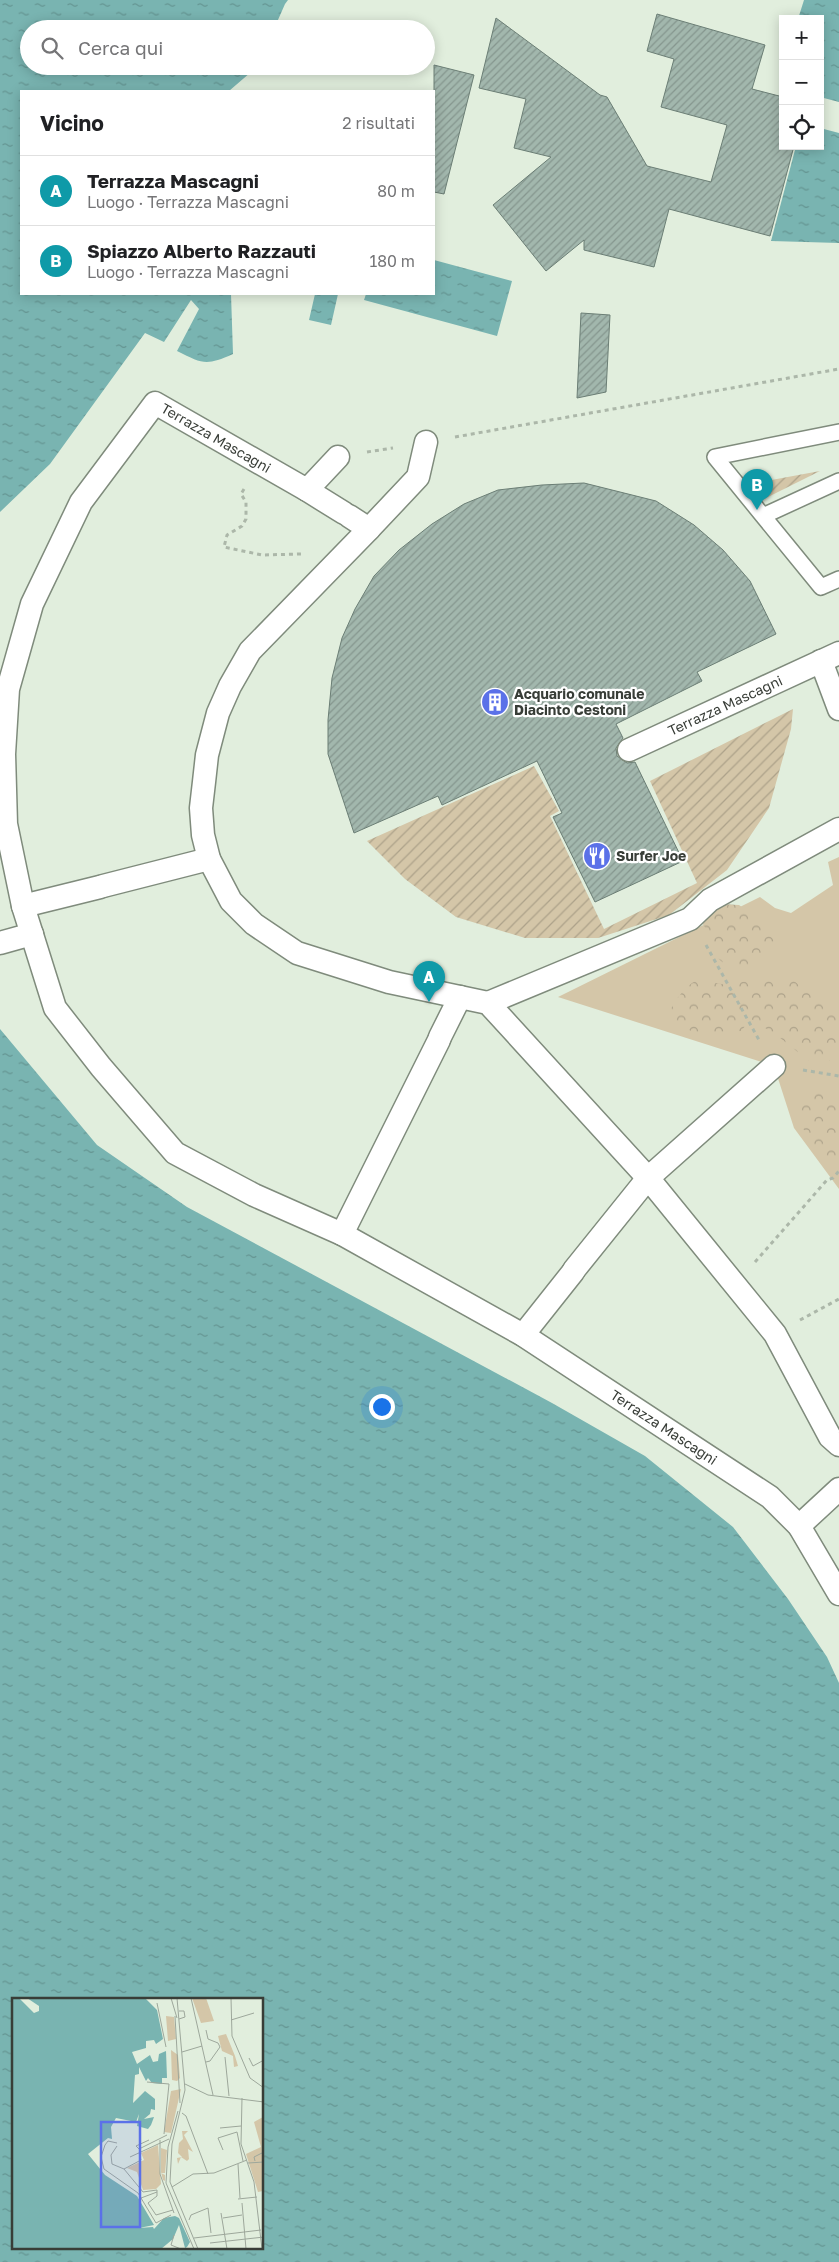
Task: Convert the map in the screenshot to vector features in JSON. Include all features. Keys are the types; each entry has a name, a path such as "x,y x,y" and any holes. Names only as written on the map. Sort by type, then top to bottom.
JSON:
{"street":[{"name":"Terrazza Mascagni","path":"369,529 307,490 155,402 81,502 32,604 8,689 4,754 6,824 23,906 55,1008 101,1067 175,1153 254,1195 342,1234 523,1335 770,1496 799,1526 839,1594"},
{"path":"426,442 418,477 250,651 230,686 218,713 207,754 201,808 202,835 209,859 232,901 254,924 297,953 359,974 488,1004 690,919 710,900 839,829"},
{"path":"307,490 338,457"},
{"name":"Terrazza Mascagni","path":"629,750 830,657 839,709"},
{"path":"23,906 209,859"},
{"path":"0,943 32,934"},
{"path":"342,1234 460,998"},
{"path":"488,1004 648,1178 775,1334 830,1437 839,1445"},
{"path":"523,1335 648,1178 774,1066"},
{"path":"799,1526 839,1489"}],"lane":[{"path":"839,432 715,457 821,587 839,578"},
{"path":"762,516 839,481"}],"path":[{"path":"385,449 839,369"},
{"path":"241,494 246,502 246,520 242,526 227,534 224,547 262,555 308,552"},
{"path":"690,919 774,1066 839,1076"},
{"path":"735,1285 827,1180 833,1178 839,1171"},
{"path":"775,1334 839,1299"}],"green space":[{"path":"820,471 760,501 744,485"},
{"path":"793,709 791,729 769,808 727,870 669,915 598,938 525,938 456,917 405,879 367,841 534,766 559,811 550,816 604,929 697,883 650,781"},
{"path":"839,857 839,1189 794,1128 774,1066 558,997 760,897 775,908 791,913 833,885 828,862"},
{"path":"721,904 739,905 746,910 755,923 772,935 776,943 768,956 752,969 738,968 726,964 713,951 706,929 701,922"},
{"path":"773,976 790,978 839,1013 839,1049 829,1061 809,1061 779,1037 751,1019 741,1031 725,1032 715,1037 702,1036 674,1023 668,1017 681,993 698,980 703,979 727,984"},
{"path":"810,1090 822,1090 839,1097 839,1162 829,1160 820,1155 812,1147 807,1137 803,1127 801,1104 803,1094"}],"water":[{"path":"0,0 288,0 278,20 20,20 20,75 248,75 230,90 20,90 20,295 231,295 233,354 205,362 193,359 177,351 199,309 191,300 164,342 145,333 50,464 0,512"},
{"path":"804,0 839,0 839,102 824,98 824,15 799,15"},
{"path":"824,129 839,133 839,243 771,241 795,150 824,150"},
{"path":"435,260 512,281 497,336 364,300 366,295 435,295"},
{"path":"315,295 338,295 331,325 309,320"},
{"path":"0,1029 97,1145 187,1207 552,1403 645,1456 733,1527 788,1599 827,1657 839,1683 839,2262 0,2262"}],"building":[{"path":"657,14 765,45 752,89 779,96 779,150 793,150 770,236 669,209 654,267 584,250 584,240 546,271 493,205 551,157 514,148 526,99 479,88 496,18 600,95 607,97 647,166 711,182 727,125 661,107 674,59 647,51"},
{"path":"435,65 474,75 444,194 435,192"},
{"path":"581,313 610,315 606,392 577,398"},
{"name":"Acquario comunale Diacinto Cestoni","path":"584,483 656,501 694,525 723,550 750,581 776,634 697,672 702,681 616,724 623,738 616,748 617,756 627,763 635,762 683,861 595,902 553,817 562,813 537,761 442,805 438,796 354,833 328,754 328,720 332,678 342,638 355,609 374,576 399,550 432,524 464,504 498,490"}],"place":[{"name":"Spiazzo Alberto Razzauti","path":"757,510"},
{"name":"Acquario comunale Diacinto Cestoni","path":"495,702"},
{"name":"Surfer Joe","path":"597,856"},
{"name":"Terrazza Mascagni","path":"429,1002"}]}
